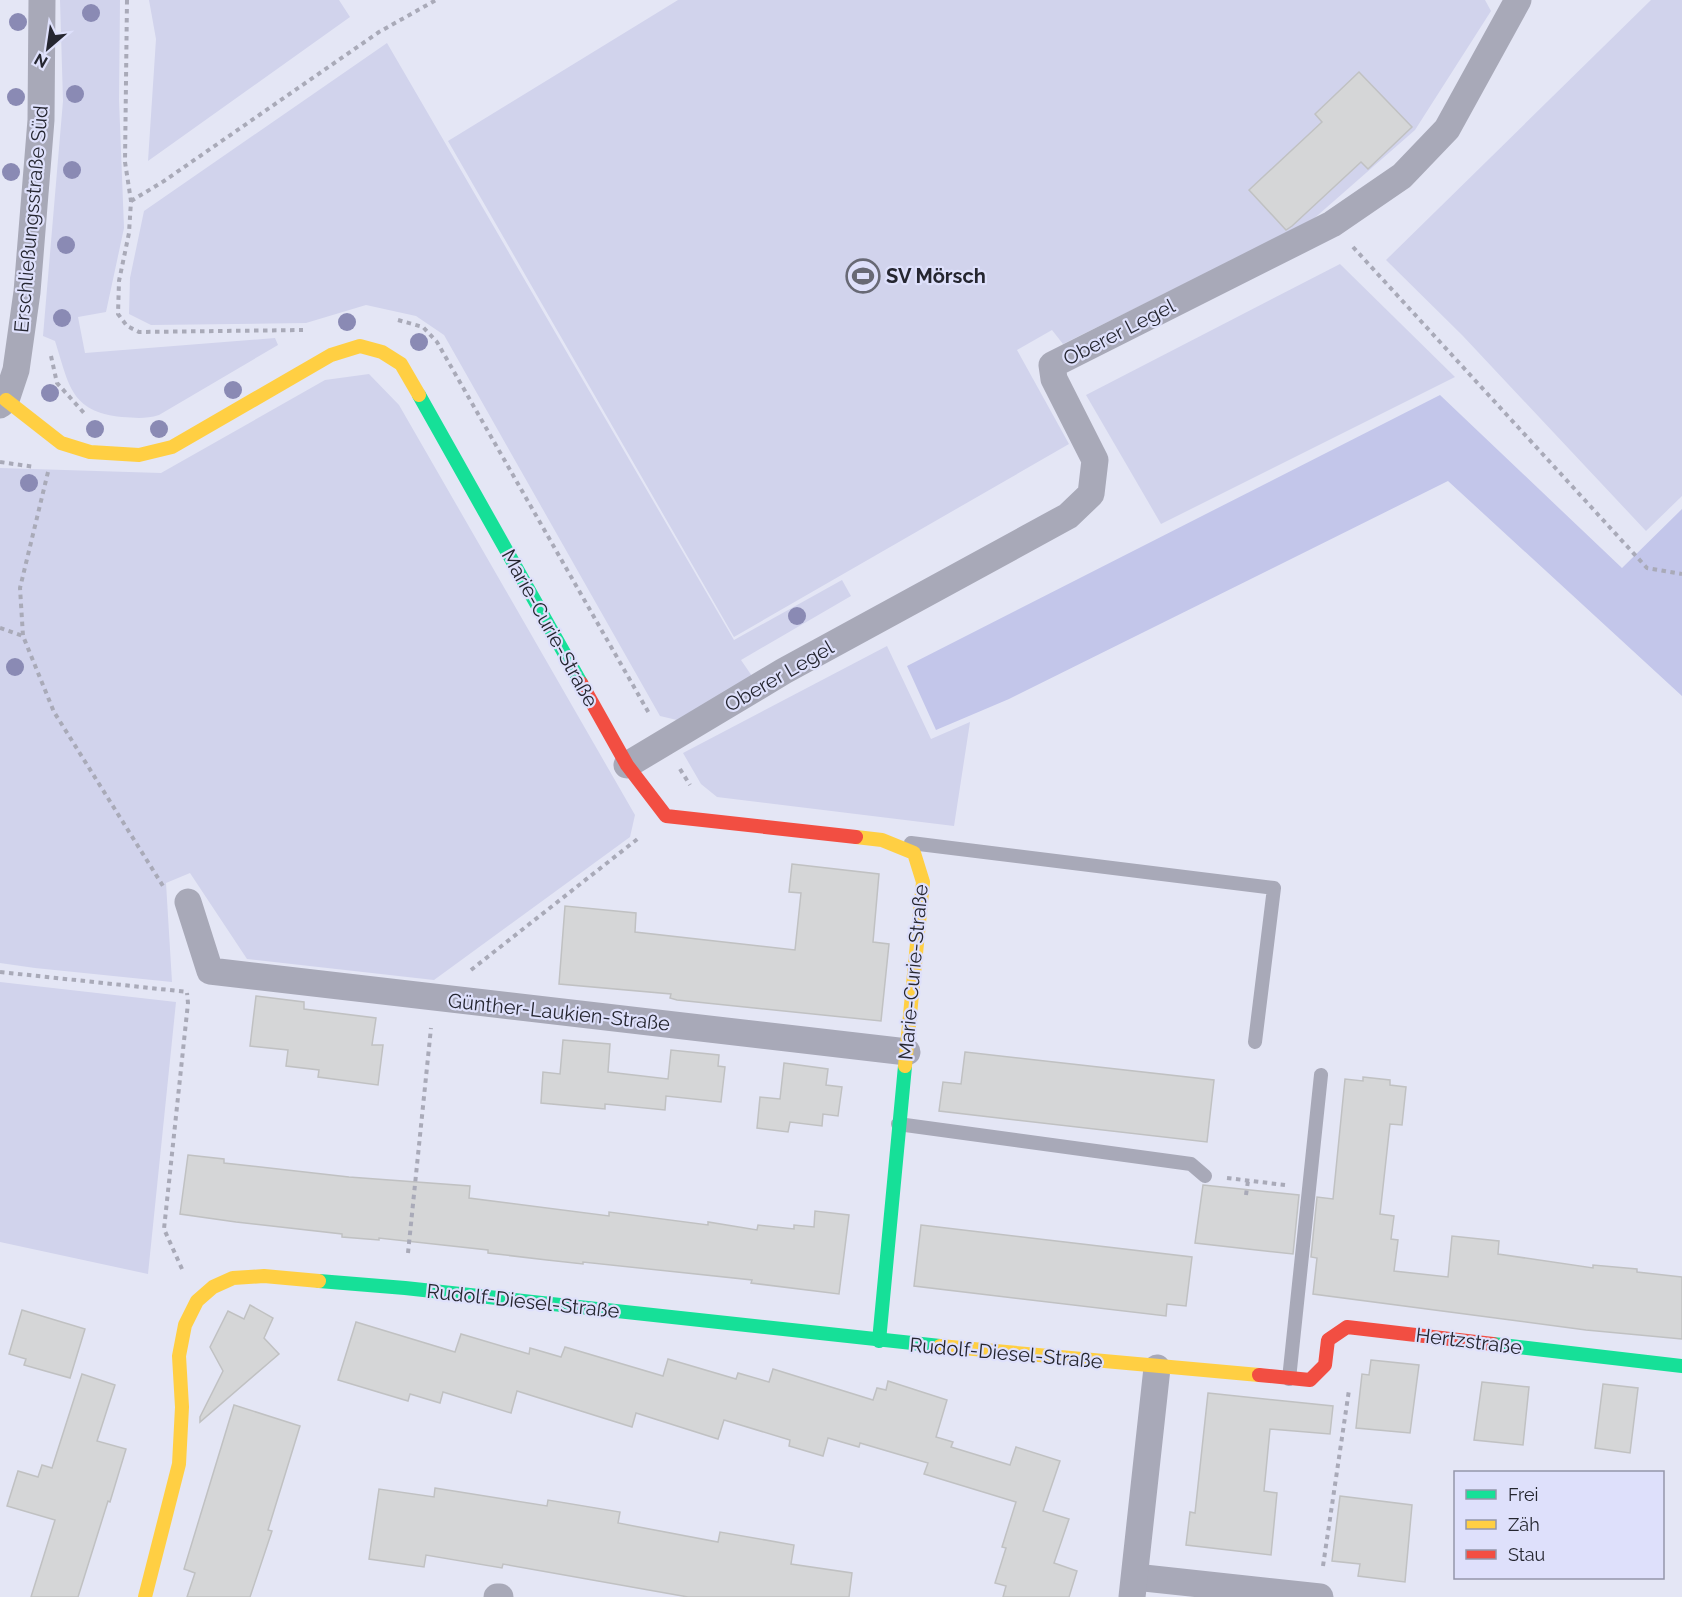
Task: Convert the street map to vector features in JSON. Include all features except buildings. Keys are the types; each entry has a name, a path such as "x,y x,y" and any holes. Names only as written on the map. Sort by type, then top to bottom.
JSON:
{"street":[{"name":"Erschließungsstraße Süd","path":"3,402 16,370 28,281 41,120 42,0"},
{"name":"Oberer Legel","path":"627,765 784,671 1068,516 1091,494 1095,460 1053,379 1052,365 1332,225 1402,176 1447,129 1518,0"},
{"name":"Marie-Curie-Straße","path":"3,402 61,443 90,452 139,455 172,447 331,355 360,346 382,352 401,364 627,765 666,816 882,840 914,853 923,882 879,1341"},
{"path":"188,902 210,971"},
{"name":"Günther-Laukien-Straße","path":"210,971 907,1052"},
{"name":"Rudolf-Diesel-Straße","path":"145,1597 178,1464 182,1407 179,1356 185,1325 197,1302 213,1287 233,1278 264,1276 405,1288 879,1341 1157,1368"},
{"name":"Hertzstraße","path":"1325,1365 1328,1340 1347,1327 1682,1366"},
{"path":"1319,1597 1133,1587 1157,1368 1310,1380 1325,1365"}],"lane":[{"path":"882,840 1274,888 1256,1042"},
{"path":"1289,1379 1321,1075"},
{"path":"898,1124 1191,1164 1205,1176"}],"path":[{"path":"127,0 125,162 131,201 129,233 119,280 118,314 127,326 139,332 313,330 302,336"},
{"path":"131,201 164,181 379,32 436,0"},
{"path":"1332,225 1647,568 1682,574"},
{"path":"393,318 423,327 436,342 711,821"},
{"path":"21,345 49,349 57,383 84,413 95,416"},
{"path":"61,443 84,413"},
{"path":"0,462 49,469 20,588 23,636 54,712 165,890 188,902"},
{"path":"0,628 23,636"},
{"path":"405,1288 434,998 666,816"},
{"path":"187,993 210,971"},
{"path":"0,972 187,993"},
{"path":"187,993 188,1003 164,1229 197,1302"},
{"path":"1205,1176 1310,1188"},
{"path":"1246,1195 1248,1181"},
{"path":"1319,1597 1350,1379 1325,1365"}],"shaded area":[{"path":"60,0 120,0 119,100 124,228 106,312 78,317 85,353 275,338 278,345 159,415 132,418 105,414 92,409 74,393 55,341 43,336 63,101"},
{"path":"149,0 339,0 350,17 148,161 156,39"},
{"name":"SV Mörsch","path":"678,0 1485,0 1491,11 1415,130 1310,222 1063,344 1052,330 1017,350 1069,444 734,637 448,141"},
{"path":"1651,0 1682,0 1682,496 1646,531 1462,335 1386,260"},
{"path":"387,43 734,640 842,580 851,596 741,660 754,679 677,720 660,716 444,335 416,316 366,305 306,323 151,325 129,314 130,278 144,211"},
{"path":"1340,264 1455,377 1161,524 1086,395"},
{"path":"369,374 399,405 635,815 630,837 434,980 247,959 190,873 166,883 172,982 0,963 0,468 161,473 325,380"},
{"path":"1440,395 1622,568 1682,509 1682,696 1448,481 1009,699 936,730 907,666"},
{"path":"887,646 931,739 970,722 954,826 717,797 701,784 683,753"},
{"path":"0,982 176,1002 148,1274 0,1242"}],"traffic: fast":[{"path":"419,395 581,683"},
{"path":"879,1341 905,1066"},
{"path":"319,1281 405,1288 940,1346"},
{"path":"1493,1344 1682,1366"}],"traffic: slow":[{"path":"6,400 61,443 90,452 139,455 172,447 331,355 360,346 382,352 401,364 419,395"},
{"path":"856,837 882,840 914,853 923,882 905,1066"},
{"path":"145,1597 179,1464 182,1407 179,1356 185,1325 197,1301 213,1287 233,1278 264,1276 319,1281"},
{"path":"940,1346 1259,1375"}],"traffic: jam":[{"path":"581,683 627,765 666,816 856,837"},
{"path":"1259,1375 1310,1380 1325,1365 1328,1340 1347,1327 1493,1344"}],"place":[{"name":"SV Mörsch","path":"863,276"}]}
